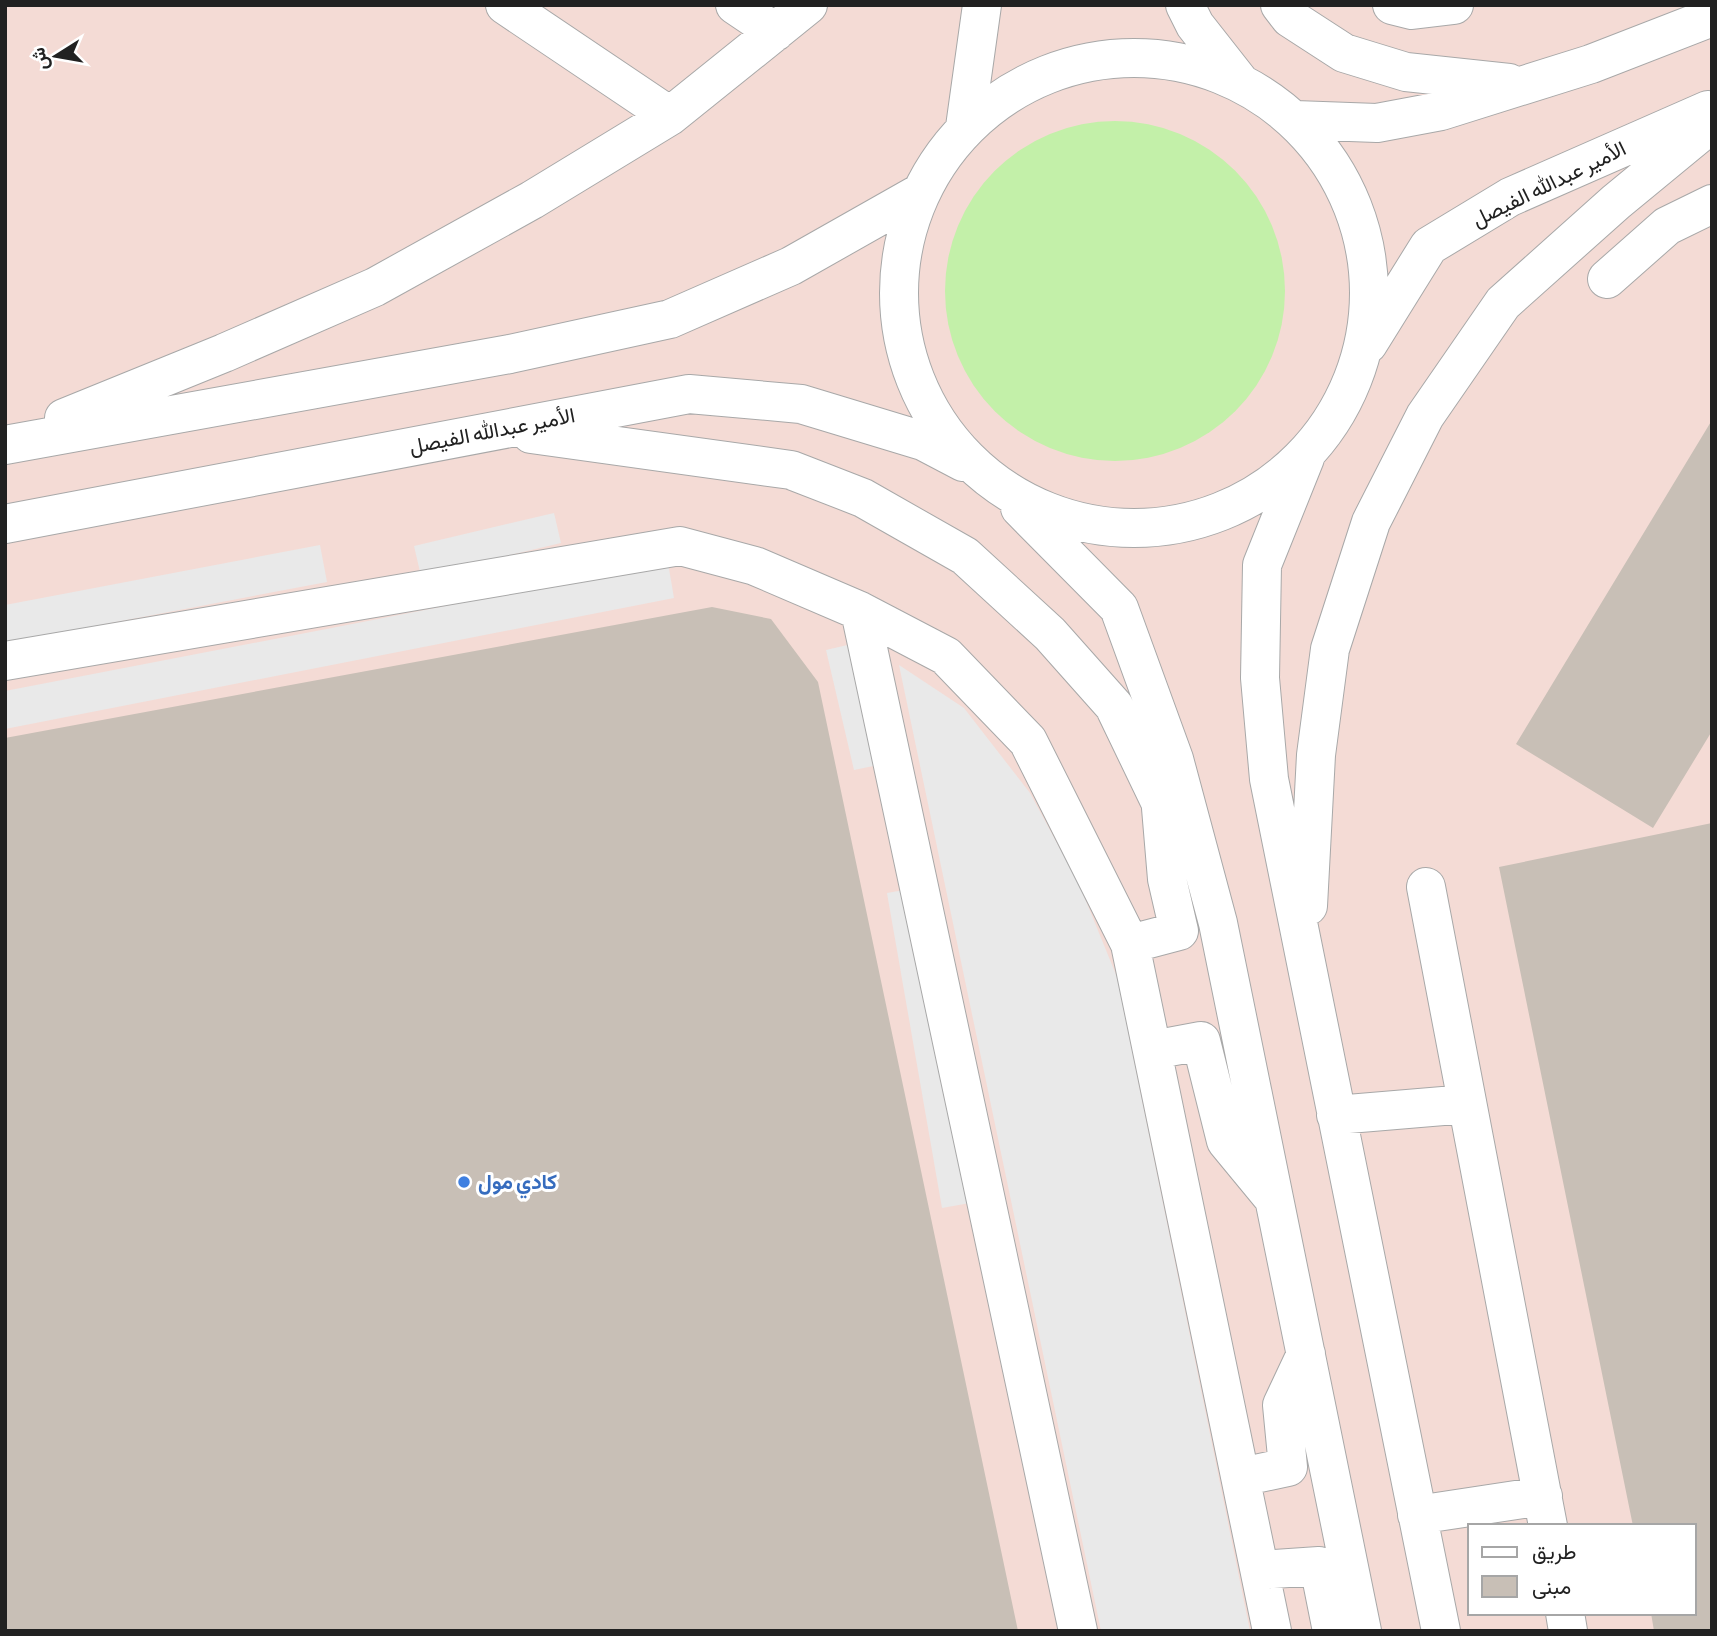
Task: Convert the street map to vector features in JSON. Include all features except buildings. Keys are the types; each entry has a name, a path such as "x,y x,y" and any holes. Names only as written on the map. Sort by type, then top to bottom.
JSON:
{"street":[{"path":"505,5 670,116"},
{"path":"735,5 775,32"},
{"path":"5,443 224,353 375,286 532,200 670,116 808,5"},
{"path":"965,127 982,5"},
{"path":"1185,5 1195,25 1239,80 1295,120 1335,169 1360,228 1370,291 1362,354 1340,408 1306,455 1262,565 1260,678 1269,779 1441,1631"},
{"path":"1280,5 1290,18 1344,53 1406,72 1525,84"},
{"path":"1392,5 1412,10 1454,5"},
{"path":"1295,120 1377,123 1441,111 1591,64 1712,17"},
{"path":"1239,80 1168,58 1094,59 1024,82 965,127 920,192 899,264 902,338 927,408 987,478 1119,608 1174,759 1218,923 1362,1631"},
{"name":"الأمير عبدالله الفيصل","path":"1362,354 1429,246 1510,197 1712,108"},
{"path":"1305,964 1316,755 1330,649 1371,522 1425,416 1503,303 1616,202 1712,123"},
{"path":"5,443 510,354 670,319 791,266 920,192"},
{"path":"1607,279 1667,226 1712,204"},
{"name":"الأمير عبدالله الفيصل","path":"5,524 689,394 802,404 923,442 1061,519 1126,530 1193,523 1255,497 1306,455"},
{"path":"501,430 792,470 863,498 965,556 1051,634 1114,706 1218,923"},
{"path":"5,661 680,546 755,566 860,611 946,656 1028,741 1130,944 1272,1631"},
{"path":"860,611 1078,1631"},
{"path":"1130,944 1179,931 1167,879 1160,803"},
{"path":"1417,1515 1545,1511 1426,887"},
{"path":"1153,1050 1200,1041 1226,1141 1275,1201"},
{"path":"1336,1115 1467,1104"},
{"path":"1241,1477 1288,1467 1282,1405 1306,1354"},
{"path":"1259,1570 1319,1566 1332,1631"}],"shaded area":[{"path":"5,5 1712,5 1712,1631 5,1631"},
{"path":"554,513 561,543 421,576 414,546"},
{"path":"320,545 327,582 5,643 5,605"},
{"path":"668,563 674,598 5,729 5,691"},
{"path":"856,643 883,764 854,770 826,650"},
{"path":"899,665 964,708 1030,793 1079,884 1117,977 1250,1631 1101,1631"},
{"path":"915,888 970,1203 942,1208 887,893"}],"green space":[{"path":"1098,121 1132,121 1164,128 1195,141 1210,149 1236,170 1257,196 1272,226 1282,258 1285,291 1282,324 1272,356 1257,386 1236,412 1210,433 1164,454 1132,461 1098,461 1066,454 1020,433 994,412 983,399 965,371 952,340 945,308 945,274 952,242 973,196 994,170 1007,159 1035,141 1066,128"}],"place":[{"name":"كادي مول","path":"464,1182"}]}
